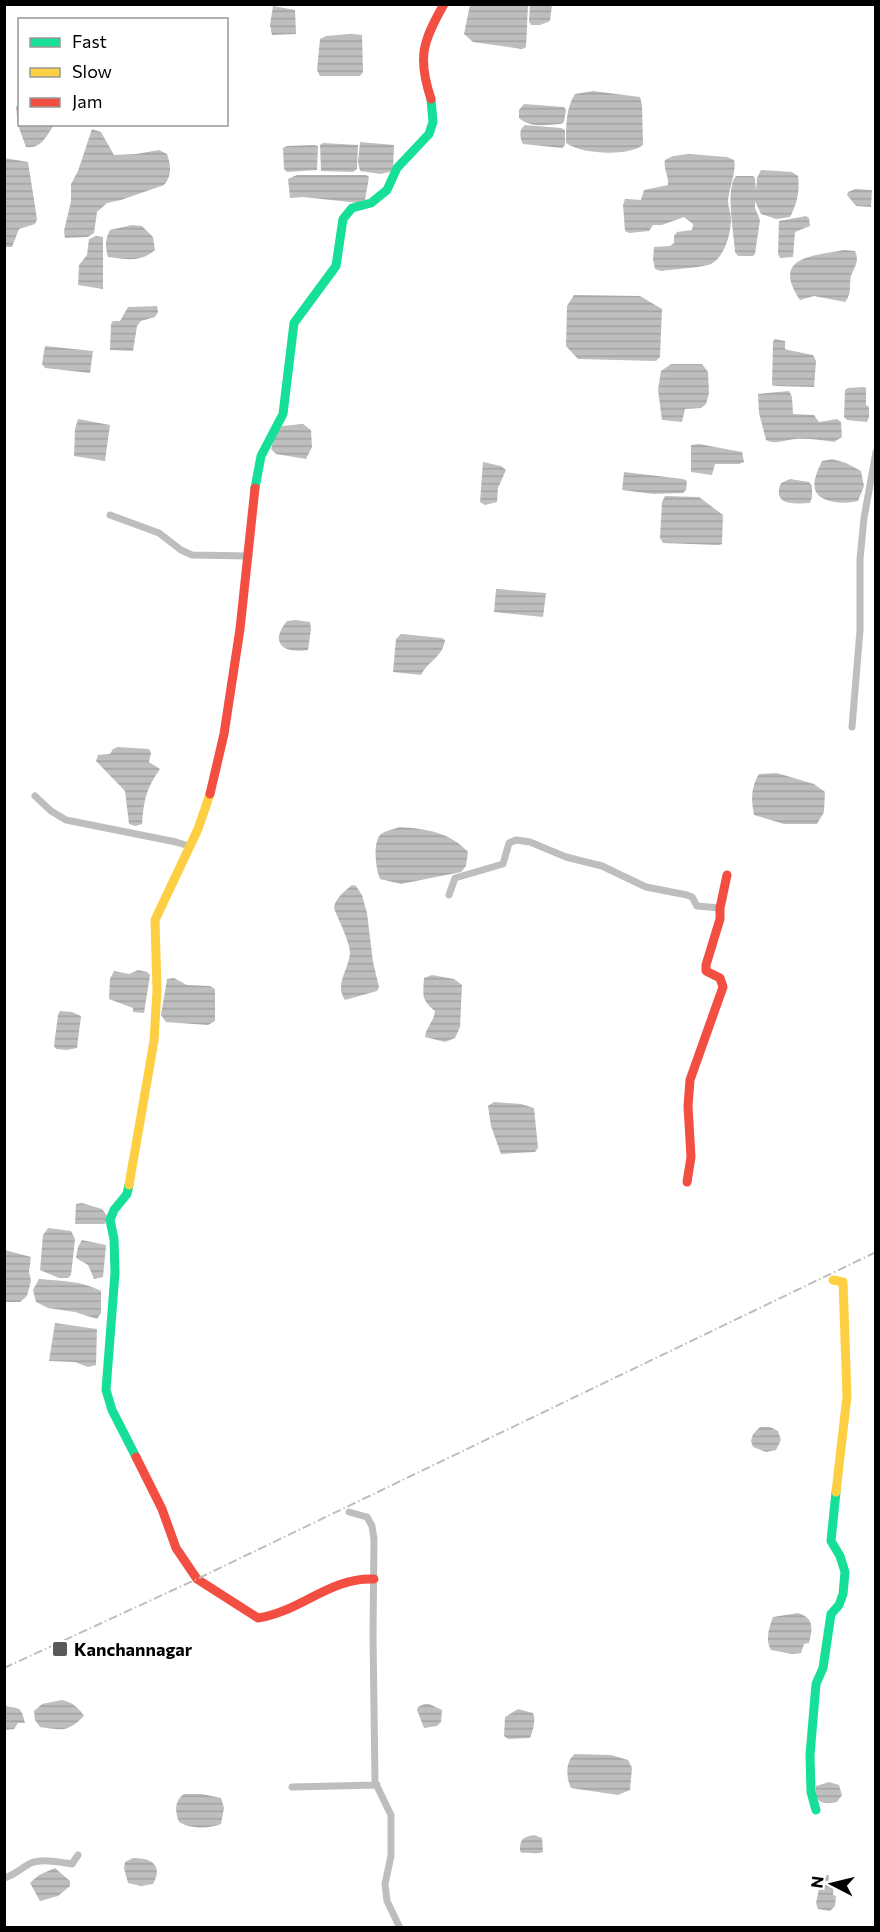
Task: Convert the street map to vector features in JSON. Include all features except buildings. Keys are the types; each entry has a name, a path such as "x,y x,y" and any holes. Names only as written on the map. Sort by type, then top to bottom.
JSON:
{"street":[{"path":"374,1579 354,1579 279,1614 258,1618 197,1579 176,1548 162,1509 112,1410 106,1390 115,1273 114,1239 110,1220 114,1210 127,1194 154,1041 157,990 155,920 213,787 224,734 249,556 255,476 261,456 283,414 294,323 336,266 343,219 352,208 371,202 387,190 397,168 429,134 433,122 431,99 423,75 424,51 428,32 444,4"},
{"path":"852,728 859,641 860,559 864,518 876,452"},
{"path":"110,515 159,533 181,550 192,555 249,556"},
{"path":"35,796 51,811 66,820 189,846"},
{"path":"449,895 455,878 502,864 509,843 516,840 530,842 566,857 602,866 646,887 687,895 692,897 697,906 720,908"},
{"path":"687,1182 691,1169 686,1096 723,987 720,977 706,970 706,965 720,920 720,908 727,875"},
{"path":"816,1810 811,1792 810,1755 816,1684 824,1668 831,1614 839,1605 843,1594 845,1572 840,1556 831,1541 843,1425 847,1410 848,1378 843,1282 833,1280"},
{"path":"349,1512 367,1517 372,1526 374,1539 373,1734 375,1782 391,1815 391,1856 385,1884 387,1901 400,1928"},
{"path":"292,1787 377,1785"},
{"path":"4,1878 12,1877 36,1861 72,1864 78,1855"}],"shaded area":[{"path":"470,5 528,5 526,47 522,49 473,42 464,34"},
{"path":"530,5 552,5 550,21 540,25 531,25"},
{"path":"273,6 295,10 296,34 272,35 270,25"},
{"path":"362,35 363,72 360,76 320,76 317,70 320,39 326,36"},
{"path":"593,91 640,97 643,145 627,151 605,153 582,150 566,143 567,117 572,99 575,94"},
{"path":"524,104 564,107 566,110 564,122 539,125 523,121 519,118 519,110"},
{"path":"525,125 565,130 565,145 562,148 523,144 520,132"},
{"path":"18,126 53,126 40,144 26,147"},
{"path":"92,129 101,132 114,155 159,150 167,154 170,174 164,185 107,203 97,212 94,233 88,237 65,238 64,231 71,201 71,184 78,171"},
{"path":"360,142 394,145 393,171 381,174 360,171 358,162"},
{"path":"323,143 358,145 357,169 353,172 321,171 320,145"},
{"path":"318,146 317,170 287,172 284,169 283,148"},
{"path":"689,154 727,157 734,160 728,201 730,231 720,256 711,264 661,271 655,269 654,247 670,246 674,243 674,236 677,232 692,230 693,224 684,217 662,225 653,225 649,231 629,233 625,231 623,205 625,199 641,200 644,190 668,185 665,160 673,156"},
{"path":"4,158 28,162 37,219 35,224 19,229 12,247 5,247"},
{"path":"761,170 792,172 798,176 799,187 796,202 790,217 776,219 761,214 755,201 760,220 755,254 738,256 735,252 731,212 733,182 736,176 753,176 756,191 757,178"},
{"path":"297,175 366,175 369,177 365,200 359,203 303,197 290,198 288,179"},
{"path":"855,189 872,190 871,207 856,206 847,195"},
{"path":"806,216 809,218 810,226 795,232 793,257 780,258 778,254 779,221"},
{"path":"132,225 142,226 153,237 155,250 139,258 108,257 106,244 110,230"},
{"path":"96,236 103,237 103,289 78,285 79,265 87,255 89,239"},
{"path":"844,250 855,251 857,258 851,276 849,296 845,302 814,296 800,300 792,286 790,275 793,267 808,257"},
{"path":"574,295 640,296 662,309 660,357 656,361 578,359 566,346 567,306"},
{"path":"157,306 158,312 155,317 141,321 137,326 133,351 110,350 113,321 120,321 128,307"},
{"path":"775,339 785,341 785,349 813,355 816,361 814,387 772,385 773,342"},
{"path":"45,346 93,351 90,373 45,368 42,364"},
{"path":"671,364 702,364 708,372 709,393 706,404 701,408 685,409 682,422 662,420 658,390 661,371"},
{"path":"866,388 866,405 869,407 867,422 847,420 844,417 845,390"},
{"path":"789,391 792,397 793,414 814,415 819,422 837,419 841,422 842,437 834,442 805,439 776,442 766,440 759,413 758,394"},
{"path":"78,419 110,425 105,461 74,456 75,429"},
{"path":"303,424 311,430 312,447 306,459 276,454 271,449 275,436 282,426"},
{"path":"699,444 742,452 744,462 715,464 712,475 691,472 691,445"},
{"path":"832,459 861,471 864,486 858,501 834,502 825,500 816,492 814,487 816,475 822,461"},
{"path":"483,462 501,466 506,470 498,488 497,502 485,505 480,502"},
{"path":"624,472 683,479 687,481 686,490 683,493 654,494 622,490"},
{"path":"790,479 809,482 812,486 810,503 786,502 779,496 781,483"},
{"path":"665,496 699,497 723,515 722,544 663,543 660,538 662,502"},
{"path":"496,589 546,593 543,617 494,612"},
{"path":"287,621 310,622 308,650 292,650 281,645 279,641 279,635"},
{"path":"401,634 445,640 441,651 421,675 393,672 396,639"},
{"path":"118,747 149,749 151,753 149,762 160,769 146,795 142,824 135,826 129,824 125,791 96,761 98,755 110,754"},
{"path":"777,773 814,784 825,792 824,812 817,824 784,824 754,815 752,794 759,774"},
{"path":"400,827 437,833 453,840 468,852 466,866 461,872 401,884 380,879 377,869 376,843 381,834"},
{"path":"352,885 356,886 362,895 367,913 373,962 379,987 377,991 345,1000 341,983 350,953 334,908 338,898"},
{"path":"138,970 150,975 144,1013 133,1012 133,1008 109,999 110,979 114,971 129,974"},
{"path":"432,975 454,979 462,985 460,1027 455,1038 445,1042 425,1037 435,1011 427,1004 424,997 424,978"},
{"path":"174,978 187,985 210,986 215,989 215,1021 208,1025 166,1022 161,1015 167,979"},
{"path":"60,1011 72,1012 81,1016 77,1048 67,1050 56,1049 54,1046"},
{"path":"494,1102 521,1104 534,1108 538,1148 535,1152 501,1154 491,1126 488,1106"},
{"path":"82,1203 102,1209 108,1217 105,1224 75,1224 76,1204"},
{"path":"48,1228 71,1231 75,1239 71,1275 68,1278 59,1278 40,1270 43,1235"},
{"path":"82,1240 106,1245 103,1277 94,1279 88,1265 76,1258"},
{"path":"5,1250 31,1257 29,1272 31,1281 27,1296 20,1302 5,1302"},
{"path":"39,1279 79,1283 101,1291 101,1313 97,1319 75,1312 48,1308 36,1302 33,1290"},
{"path":"55,1323 97,1329 96,1365 88,1367 75,1362 49,1361"},
{"path":"760,1427 770,1427 778,1431 781,1440 776,1450 766,1452 753,1447 751,1441 753,1434"},
{"path":"798,1613 810,1621 809,1643 804,1644 801,1653 792,1654 771,1650 768,1638 773,1617"},
{"path":"62,1700 75,1706 84,1716 64,1729 40,1727 35,1720 34,1711 42,1704"},
{"path":"424,1704 442,1710 441,1722 437,1726 424,1728 417,1710"},
{"path":"5,1706 19,1709 25,1723 18,1723 14,1729 5,1730"},
{"path":"518,1709 533,1713 534,1722 530,1738 508,1739 504,1736 505,1717"},
{"path":"575,1754 611,1755 628,1760 632,1768 630,1790 618,1795 571,1788 567,1770 569,1761"},
{"path":"829,1782 839,1785 842,1795 837,1802 823,1803 816,1796 816,1786"},
{"path":"184,1794 202,1794 221,1798 224,1808 221,1824 200,1828 179,1822 176,1807 178,1800"},
{"path":"534,1835 542,1838 543,1852 522,1853 520,1851 522,1841"},
{"path":"133,1858 145,1859 154,1864 157,1871 153,1884 141,1886 128,1883 124,1868 125,1862"},
{"path":"55,1868 70,1881 70,1886 58,1896 40,1901 30,1883 39,1875"},
{"path":"829,1875 828,1884 834,1885 833,1895 836,1896 835,1906 830,1911 818,1909 816,1903 821,1879"}],"railway":[{"path":"4,1668 197,1579 876,1252"}],"traffic: fast":[{"path":"255,488 261,456 283,414 294,323 336,266 343,219 352,208 371,203 387,190 397,168 429,134 433,122 431,99"},
{"path":"129,1185 127,1194 114,1210 110,1220 114,1239 115,1273 106,1390 112,1410 136,1457"},
{"path":"816,1810 811,1792 810,1755 816,1684 823,1668 831,1614 839,1605 843,1594 845,1572 840,1556 831,1541 836,1492"}],"traffic: slow":[{"path":"129,1185 154,1041 157,990 155,920 198,829 210,794"},
{"path":"833,1280 843,1282 847,1396 836,1492"}],"traffic: jam":[{"path":"431,99 424,72 424,50 431,29 444,4"},
{"path":"210,794 224,734 240,629 255,488"},
{"path":"687,1182 691,1157 688,1106 690,1080 723,987 720,978 706,971 706,965 720,919 727,875"},
{"path":"136,1457 162,1509 176,1548 197,1579 258,1618 288,1609 343,1583 374,1579"}],"place":[{"name":"Kanchannagar","path":"60,1649"}]}
